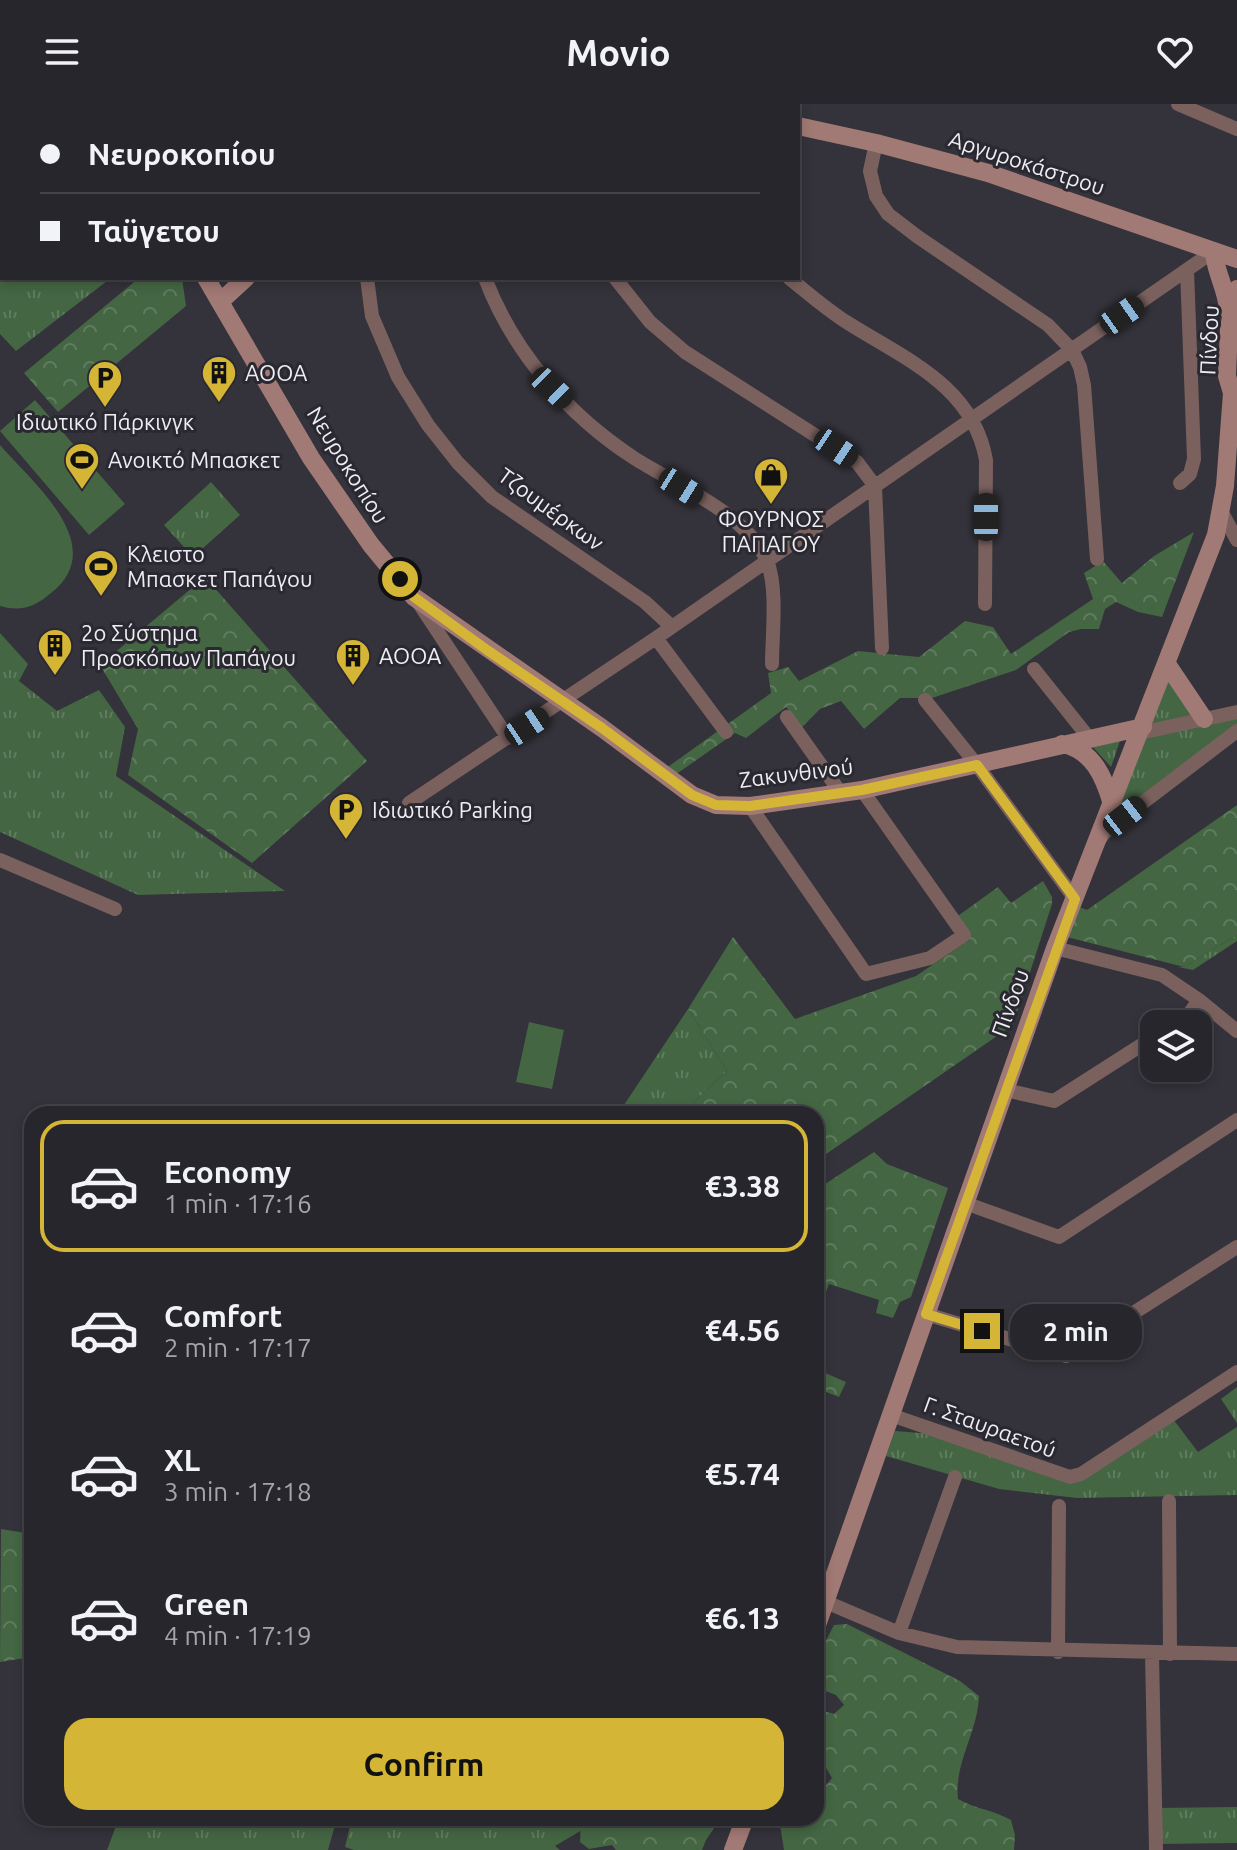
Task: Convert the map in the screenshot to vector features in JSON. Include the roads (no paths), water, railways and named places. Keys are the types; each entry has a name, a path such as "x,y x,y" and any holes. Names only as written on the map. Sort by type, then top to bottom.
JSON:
{"street":[{"path":"1178,104 1237,129"},
{"name":"Αργυροκάστρου","path":"800,126 988,173 1237,259"},
{"path":"876,143 870,171 876,196 888,214 1048,325 1072,350 1084,385 1097,559"},
{"path":"409,803 656,638 1214,251 1216,271 1227,298 1229,327"},
{"path":"1180,483 1190,474 1194,459 1187,270"},
{"name":"Νευροκοπίου","path":"207,280 311,458 371,545 414,597 564,701"},
{"path":"221,301 244,280"},
{"name":"Τζουμέρκων","path":"367,280 372,316 398,377 428,425 458,463 492,497 645,602 672,627"},
{"path":"486,280 516,344 552,388 631,456 727,515 745,531 767,561 772,585 772,664"},
{"path":"617,280 650,322 685,352 857,462 875,486 882,648"},
{"path":"792,280 843,320 951,391 973,419 982,437 986,460 985,604"},
{"name":"Πίνδου","path":"824,1607 1055,948 1216,535 1234,387 1227,376 1229,327 1237,289"},
{"path":"1221,511 1237,540"},
{"path":"414,597 508,738"},
{"path":"656,638 726,732"},
{"path":"1167,664 1204,719"},
{"path":"1034,669 1089,738"},
{"path":"925,700 1075,899"},
{"name":"Ζακυνθινού","path":"564,701 692,795 716,805 750,806 862,790 1089,738 1237,712"},
{"path":"787,717 840,792"},
{"path":"1097,842 1118,821 1237,731"},
{"path":"1062,744 1083,751 1102,776 1112,804"},
{"path":"750,806 866,974 930,958 964,935 862,790"},
{"path":"0,860 115,909"},
{"path":"1055,948 1162,975 1237,1031"},
{"path":"1192,1010 1199,1000"},
{"path":"1005,1090 1054,1101 1140,1046"},
{"path":"965,1203 1059,1237 1237,1120"},
{"path":"926,1314 1066,1356 1237,1247"},
{"name":"Γ. Σταυραετού","path":"891,1415 1070,1477 1081,1474 1237,1372"},
{"path":"899,1633 955,1477"},
{"path":"1169,1501 1170,1654"},
{"path":"1058,1652 1059,1506"},
{"path":"826,1602 899,1633 957,1647 1058,1652 1237,1654"},
{"path":"1152,1654 1156,1850"},
{"path":"733,1850 742,1826"}],"place":[{"name":"ΑΟΟΑ","path":"219,404"},
{"name":"Ιδιωτικό Πάρκινγκ","path":"105,409"},
{"name":"Ανοικτό Μπασκετ","path":"82,491"},
{"name":"ΦΟΥΡΝΟΣ ΠΑΠΑΓΟΥ","path":"771,506"},
{"name":"Κλειστο Μπασκετ Παπάγου","path":"101,598"},
{"name":"2ο Σύστημα Προσκόπων Παπάγου","path":"55,677"},
{"name":"AOOA","path":"353,687"},
{"name":"Ιδιωτικό Parking","path":"346,841"}]}
